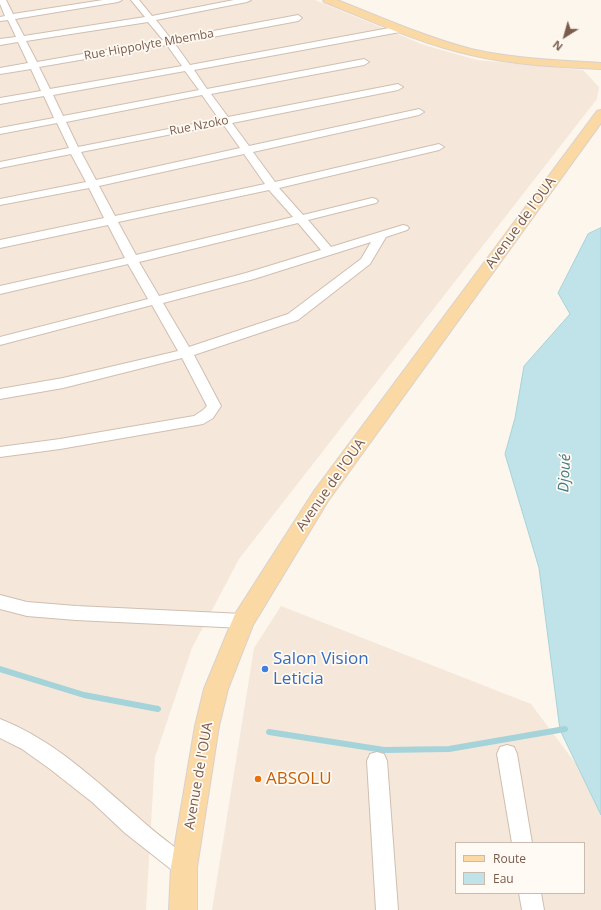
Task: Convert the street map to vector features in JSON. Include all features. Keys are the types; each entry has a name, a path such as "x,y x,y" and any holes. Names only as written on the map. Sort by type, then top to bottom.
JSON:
{"main road":[{"path":"328,0 400,29 449,46 500,58 538,63 601,66"},
{"path":"581,65 601,60"},
{"path":"581,65 601,74"},
{"name":"Avenue de l'OUA","path":"183,910 184,867 207,726 216,689 243,621 321,496 601,114"}],"street":[{"path":"0,452 60,444 198,420 208,414 214,406 186,353 132,260 94,184 75,151 20,39 5,18 2,0"},
{"path":"5,18 118,0"},
{"path":"135,0 206,93 272,186 329,252"},
{"path":"0,42 150,19 247,0"},
{"name":"Rue Hippolyte Mbemba","path":"0,71 298,18"},
{"path":"0,101 400,29"},
{"path":"0,132 364,62"},
{"name":"Rue Nzoko","path":"0,165 398,87"},
{"path":"0,202 94,184 248,151 419,112"},
{"path":"0,244 272,186 439,147"},
{"path":"0,290 132,260 372,200"},
{"path":"0,341 43,329 156,302 250,276 403,228"},
{"path":"0,394 63,383 186,353 293,316 322,296 366,261 382,235"},
{"path":"0,602 27,609 76,613 243,621"},
{"path":"0,728 29,743 57,762 99,795 132,826 184,867"},
{"path":"507,754 522,842"},
{"path":"377,761 387,910"},
{"path":"530,894 533,910"}],"shaded area":[{"path":"0,0 315,0 424,45 477,60 583,70 599,87 597,99 239,559 192,648 155,757 146,910 0,910"},
{"path":"281,606 531,704 576,764 601,815 601,910 212,910 254,648"}],"water":[{"name":"Djoué","path":"601,228 601,815 560,730 539,568 505,454 515,418 524,366 570,314 558,293 588,234"}],"waterway":[{"path":"0,669 84,695 158,709"},
{"path":"269,732 384,750 449,749 565,729"}],"place":[{"name":"Salon Vision Leticia","path":"265,669"},
{"name":"ABSOLU","path":"258,779"}]}
